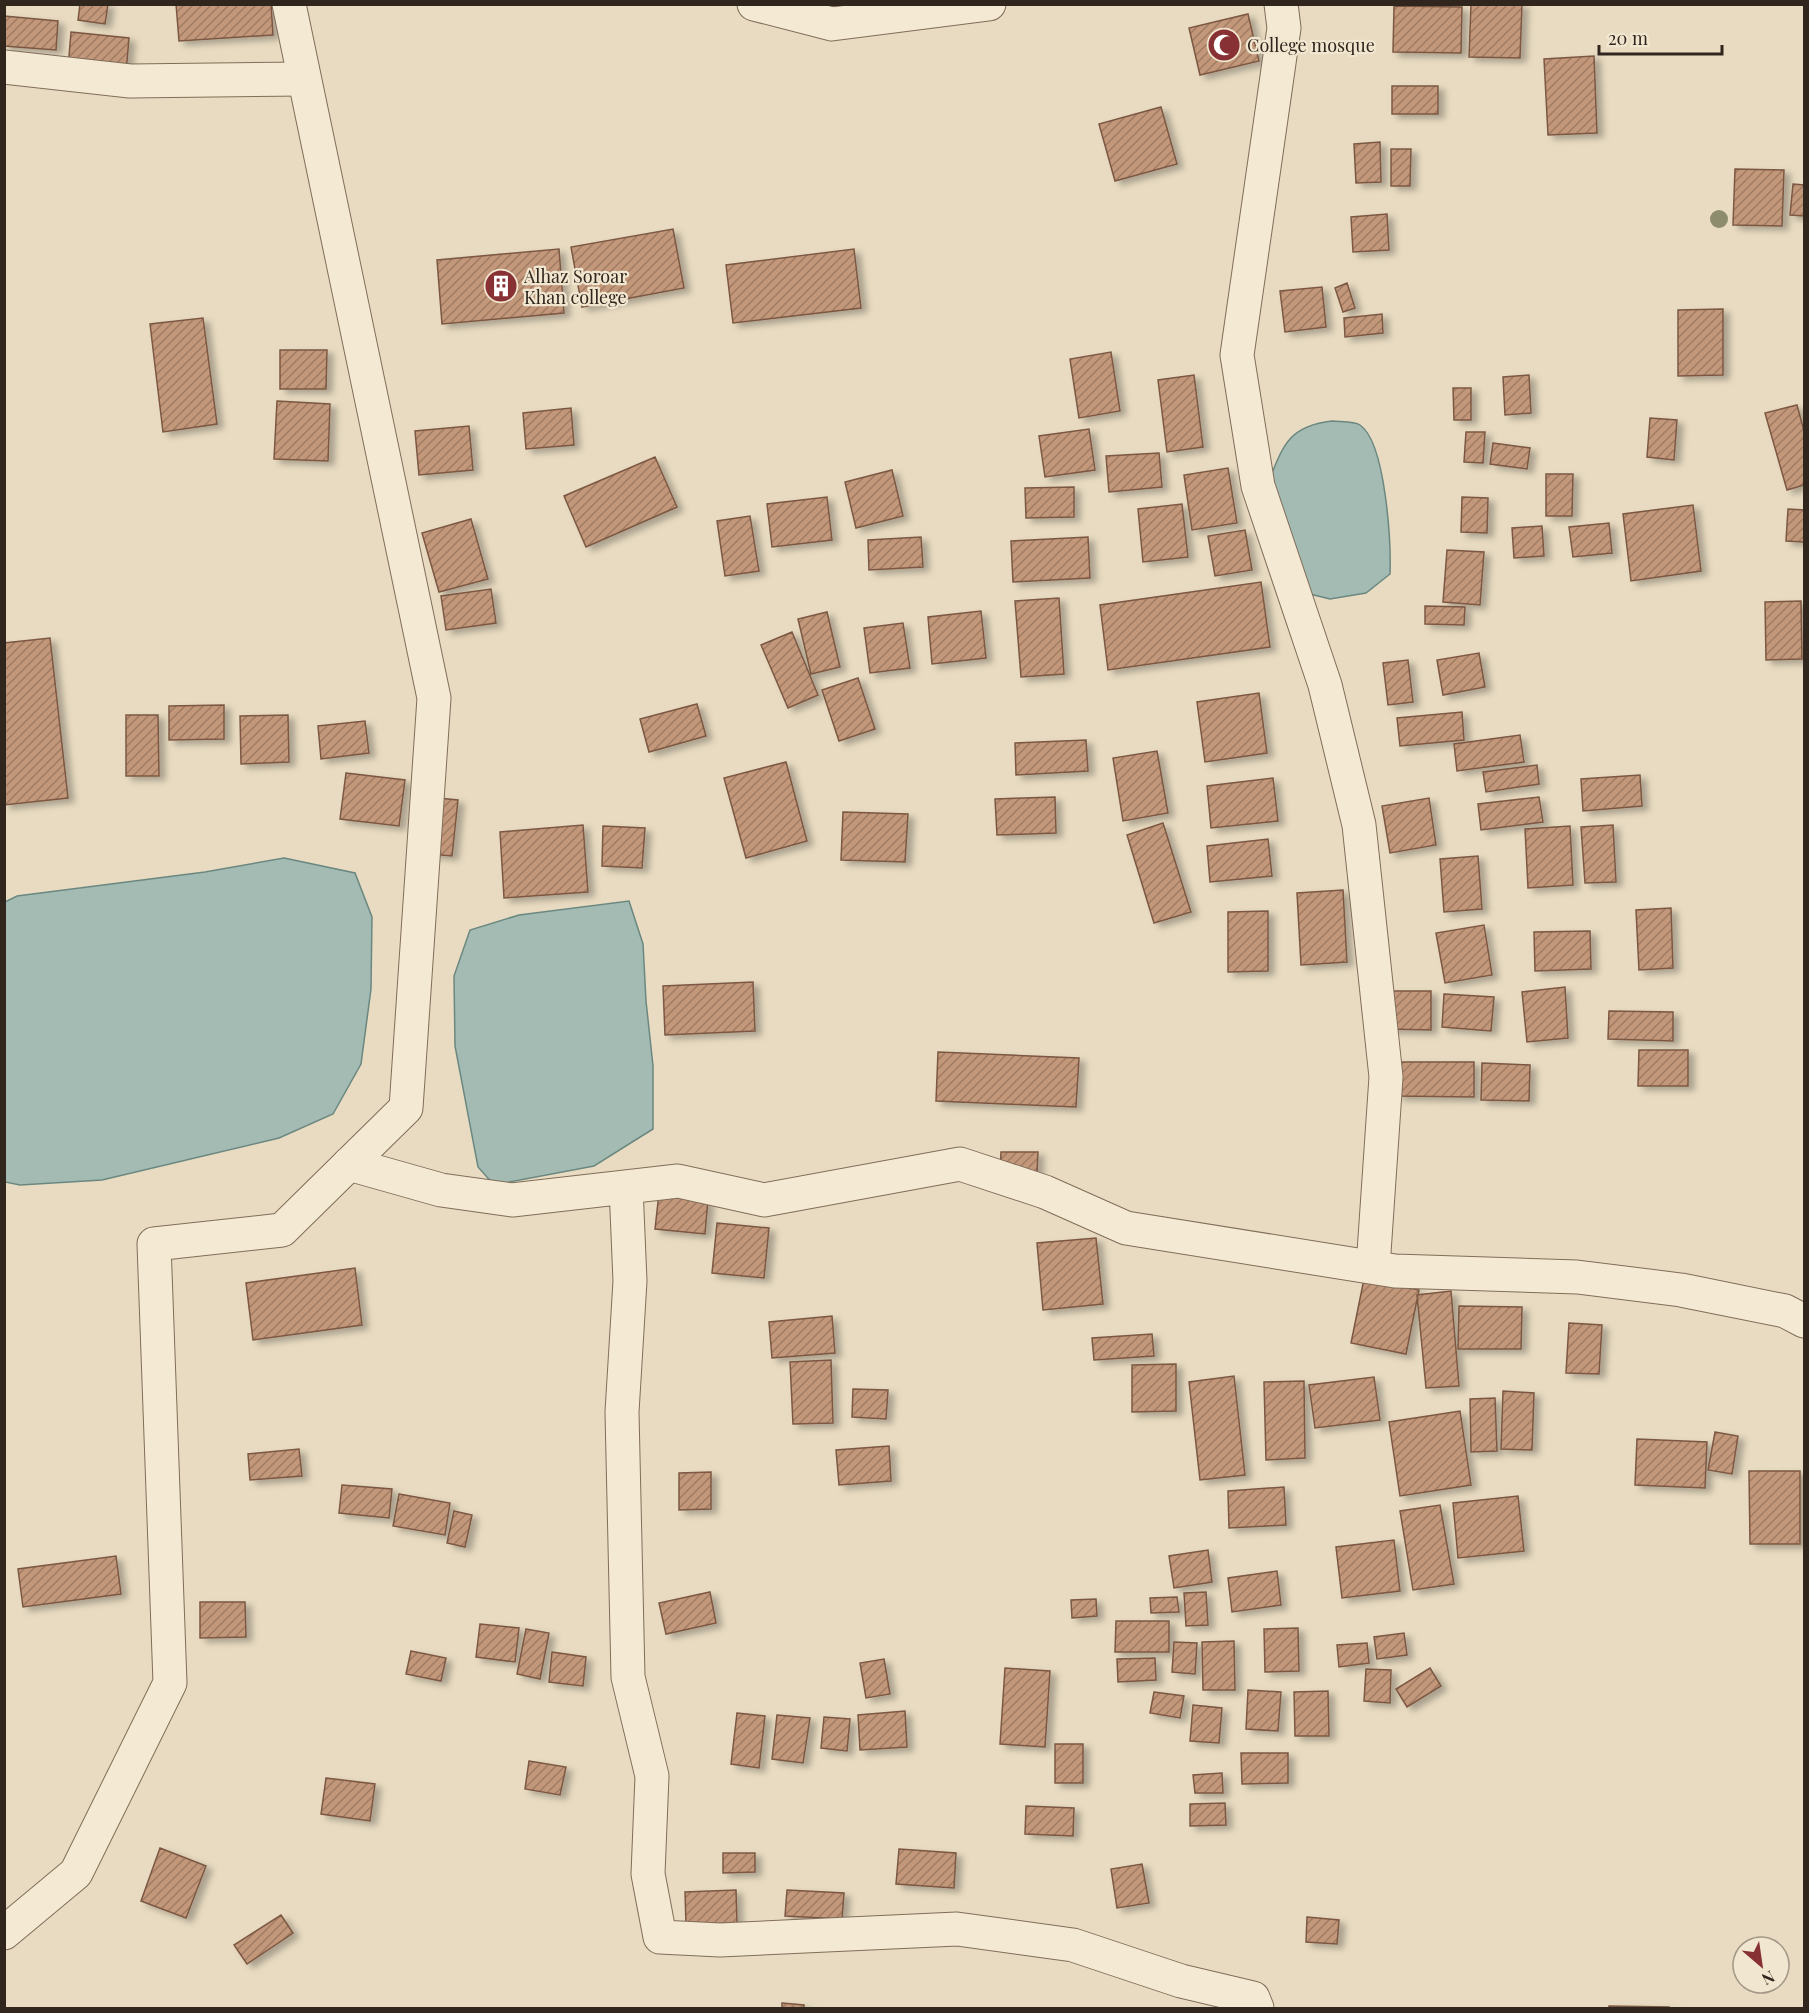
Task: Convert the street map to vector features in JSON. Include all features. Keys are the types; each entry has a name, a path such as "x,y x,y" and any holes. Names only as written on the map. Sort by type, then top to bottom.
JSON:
{"street":[{"path":"4,1933 76,1873 170,1683 154,1244 282,1230 406,1108 434,698 289,4"},
{"path":"754,4 832,24 989,4"},
{"path":"1281,4 1284,28 1237,355 1258,486 1325,685 1359,825 1386,1077 1373,1268"},
{"path":"4,67 130,81 304,79"},
{"path":"349,1164 441,1190 512,1200 678,1181 764,1200 960,1164 1045,1192 1126,1228 1395,1271 1577,1277 1681,1290 1785,1311 1804,1321"},
{"path":"626,1187 630,1281 622,1412 628,1677 652,1776 648,1874 660,1936 720,1940 957,1929 1073,1945 1181,1981 1253,1998 1257,2008"}],"water":[{"path":"1332,421 1360,425 1369,435 1376,452 1388,518 1390,574 1366,593 1330,599 1310,594 1268,483 1283,448 1296,433 1317,424"},
{"path":"284,858 355,873 372,917 371,989 361,1064 333,1114 279,1138 102,1180 20,1185 5,1182 5,902 17,896 205,872"},
{"path":"629,901 643,944 653,1066 653,1129 594,1166 494,1185 478,1167 455,1046 454,976 470,930 519,915"}],"building":[{"path":"80,4 108,4 105,24 78,20"},
{"path":"176,4 271,4 273,35 179,41"},
{"path":"1471,4 1522,4 1520,58 1469,57"},
{"path":"1394,6 1462,7 1461,53 1393,52"},
{"name":"College mosque","path":"1248,14 1259,61 1200,75 1189,28"},
{"path":"4,16 58,21 56,50 4,46"},
{"path":"71,32 129,38 126,73 68,68"},
{"path":"1594,56 1597,133 1548,135 1544,59"},
{"path":"1392,86 1438,86 1438,114 1392,114"},
{"path":"1161,107 1177,164 1115,181 1099,124"},
{"path":"1380,142 1381,182 1356,183 1354,144"},
{"path":"1391,149 1411,149 1410,186 1391,186"},
{"path":"1735,169 1784,170 1782,226 1733,225"},
{"path":"1793,184 1804,185 1804,216 1790,215"},
{"path":"1387,214 1389,250 1353,252 1351,217"},
{"name":"Alhaz Soroar Khan college","path":"673,229 684,288 582,307 571,247"},
{"name":"Alhaz Soroar Khan college","path":"559,249 564,313 442,324 437,260"},
{"path":"854,249 861,308 733,323 726,265"},
{"path":"1347,283 1355,308 1343,312 1335,288"},
{"path":"1322,287 1326,327 1285,332 1280,291"},
{"path":"1723,309 1723,375 1678,376 1678,310"},
{"path":"1382,314 1383,333 1345,337 1344,318"},
{"path":"203,318 217,424 163,432 150,324"},
{"path":"280,350 327,350 326,389 280,389"},
{"path":"1111,352 1120,411 1079,418 1070,359"},
{"path":"1194,375 1203,447 1167,452 1158,380"},
{"path":"1529,375 1531,413 1505,415 1503,377"},
{"path":"1453,388 1471,388 1471,420 1454,420"},
{"path":"277,401 330,404 328,461 274,459"},
{"path":"1797,405 1804,431 1804,485 1787,490 1765,413"},
{"path":"571,408 574,445 526,449 523,413"},
{"path":"1650,418 1677,420 1674,460 1647,457"},
{"path":"469,426 473,470 419,475 415,431"},
{"path":"1089,429 1095,470 1045,477 1039,436"},
{"path":"1466,432 1485,432 1483,463 1464,462"},
{"path":"1493,443 1530,448 1527,469 1490,464"},
{"path":"1159,453 1162,487 1109,492 1106,456"},
{"path":"655,457 677,507 586,547 564,496"},
{"path":"1228,468 1237,523 1192,530 1184,475"},
{"path":"892,470 903,516 856,528 845,482"},
{"path":"1546,474 1573,474 1572,516 1546,516"},
{"path":"1074,487 1074,517 1026,518 1025,488"},
{"path":"827,497 832,540 772,547 767,504"},
{"path":"1462,497 1488,498 1487,533 1461,532"},
{"path":"1182,504 1188,557 1143,562 1138,509"},
{"path":"1693,505 1701,571 1631,581 1623,514"},
{"path":"1788,509 1804,510 1804,542 1786,541"},
{"path":"750,516 759,571 725,576 717,521"},
{"path":"471,519 488,579 439,592 422,533"},
{"path":"1609,523 1612,553 1573,557 1569,527"},
{"path":"1542,526 1544,556 1514,558 1512,528"},
{"path":"1245,530 1252,570 1215,576 1208,536"},
{"path":"921,537 923,567 869,570 868,540"},
{"path":"1088,537 1090,578 1013,582 1011,541"},
{"path":"1447,550 1484,552 1480,605 1443,602"},
{"path":"1261,582 1270,647 1108,670 1100,605"},
{"path":"491,589 496,623 446,630 441,596"},
{"path":"1059,598 1064,674 1021,677 1015,601"},
{"path":"1801,601 1802,659 1766,660 1765,602"},
{"path":"1425,606 1465,607 1464,625 1425,624"},
{"path":"981,611 986,658 932,664 928,617"},
{"path":"827,612 840,667 811,674 798,619"},
{"path":"903,623 910,668 870,673 864,628"},
{"path":"792,632 818,695 788,708 761,645"},
{"path":"50,638 68,798 4,805 4,643"},
{"path":"1479,653 1485,687 1443,695 1437,660"},
{"path":"1408,660 1413,702 1388,705 1383,663"},
{"path":"858,678 875,729 839,741 822,690"},
{"path":"1259,693 1267,753 1205,762 1197,702"},
{"path":"697,704 706,736 649,752 640,719"},
{"path":"224,705 224,739 169,740 169,706"},
{"path":"1462,712 1464,740 1400,746 1397,718"},
{"path":"126,715 158,715 159,776 126,776"},
{"path":"288,715 289,762 241,764 240,716"},
{"path":"365,721 369,753 321,759 318,726"},
{"path":"1520,735 1524,762 1457,771 1454,744"},
{"path":"1086,740 1088,771 1016,775 1015,743"},
{"path":"1157,751 1168,813 1123,821 1113,758"},
{"path":"786,762 807,841 746,858 724,778"},
{"path":"1537,765 1539,784 1486,792 1483,772"},
{"path":"346,773 405,780 399,826 340,819"},
{"path":"1640,775 1642,806 1583,811 1581,779"},
{"path":"1273,778 1278,821 1211,828 1207,786"},
{"path":"1055,797 1056,833 997,835 995,799"},
{"path":"1539,797 1543,822 1481,830 1478,804"},
{"path":"437,798 458,800 452,856 430,854"},
{"path":"1429,798 1436,845 1390,853 1382,806"},
{"path":"843,812 908,814 905,862 841,860"},
{"path":"1163,823 1191,912 1154,923 1127,835"},
{"path":"583,825 588,892 504,898 500,832"},
{"path":"1613,825 1616,882 1585,883 1581,827"},
{"path":"603,826 645,828 642,868 602,866"},
{"path":"1570,826 1573,885 1528,888 1525,829"},
{"path":"1268,839 1272,876 1210,882 1207,846"},
{"path":"1478,856 1482,909 1444,912 1440,859"},
{"path":"1343,890 1347,962 1301,965 1297,893"},
{"path":"1671,908 1673,968 1639,970 1636,910"},
{"path":"1268,911 1268,971 1228,972 1228,912"},
{"path":"1484,925 1492,975 1445,983 1436,933"},
{"path":"1590,931 1591,969 1535,971 1534,932"},
{"path":"753,982 755,1031 665,1035 663,986"},
{"path":"1565,987 1568,1038 1527,1042 1522,992"},
{"path":"1388,991 1431,991 1431,1030 1388,1029"},
{"path":"1444,994 1494,997 1491,1031 1442,1027"},
{"path":"1609,1011 1673,1012 1673,1041 1608,1039"},
{"path":"1639,1050 1688,1050 1688,1086 1638,1086"},
{"path":"938,1052 1079,1058 1076,1107 936,1101"},
{"path":"1398,1062 1474,1062 1474,1097 1397,1096"},
{"path":"1482,1063 1530,1065 1529,1101 1481,1100"},
{"path":"1001,1152 1038,1152 1037,1173 1000,1172"},
{"path":"659,1193 708,1199 705,1234 655,1229"},
{"path":"717,1223 769,1228 764,1278 712,1273"},
{"path":"1096,1238 1103,1304 1043,1310 1037,1243"},
{"path":"355,1268 362,1325 253,1340 246,1283"},
{"path":"1364,1279 1419,1290 1406,1354 1351,1343"},
{"path":"1451,1291 1459,1386 1426,1388 1417,1295"},
{"path":"1459,1306 1522,1307 1521,1349 1458,1349"},
{"path":"832,1316 835,1353 772,1358 769,1322"},
{"path":"1569,1323 1602,1325 1599,1374 1566,1373"},
{"path":"1152,1334 1154,1356 1094,1360 1092,1338"},
{"path":"831,1360 833,1423 793,1424 790,1362"},
{"path":"1176,1364 1176,1411 1132,1412 1132,1365"},
{"path":"1234,1376 1245,1475 1200,1480 1189,1382"},
{"path":"1374,1377 1380,1420 1315,1428 1309,1385"},
{"path":"1304,1381 1305,1458 1266,1460 1264,1382"},
{"path":"853,1389 888,1390 886,1419 852,1417"},
{"path":"1503,1391 1534,1393 1532,1450 1501,1449"},
{"path":"1495,1398 1497,1451 1471,1452 1470,1399"},
{"path":"1460,1411 1471,1485 1400,1496 1389,1422"},
{"path":"1715,1432 1738,1436 1732,1474 1708,1470"},
{"path":"1637,1439 1707,1442 1705,1488 1635,1485"},
{"path":"889,1446 891,1481 839,1485 836,1450"},
{"path":"299,1449 302,1476 250,1480 248,1454"},
{"path":"1749,1471 1800,1471 1800,1544 1750,1544"},
{"path":"711,1472 711,1509 679,1510 679,1473"},
{"path":"342,1485 392,1489 389,1518 339,1513"},
{"path":"1284,1487 1286,1525 1229,1528 1228,1491"},
{"path":"399,1494 450,1503 445,1535 393,1526"},
{"path":"1518,1496 1524,1551 1458,1558 1453,1503"},
{"path":"1440,1505 1454,1584 1413,1590 1400,1511"},
{"path":"454,1511 472,1515 465,1547 447,1543"},
{"path":"1394,1540 1400,1591 1342,1598 1336,1547"},
{"path":"1208,1550 1212,1582 1174,1588 1169,1556"},
{"path":"116,1556 121,1594 23,1607 18,1569"},
{"path":"1277,1571 1281,1605 1232,1612 1228,1578"},
{"path":"710,1592 716,1623 666,1634 659,1603"},
{"path":"1206,1592 1208,1625 1186,1626 1184,1593"},
{"path":"1177,1597 1179,1612 1151,1613 1150,1598"},
{"path":"1096,1599 1097,1616 1072,1618 1071,1600"},
{"path":"200,1602 245,1602 246,1637 200,1638"},
{"path":"1116,1621 1169,1621 1169,1652 1115,1652"},
{"path":"480,1624 519,1628 515,1662 476,1657"},
{"path":"1298,1628 1299,1671 1265,1672 1264,1629"},
{"path":"526,1629 549,1633 540,1679 517,1674"},
{"path":"1404,1633 1407,1655 1377,1659 1374,1637"},
{"path":"1234,1641 1235,1690 1203,1690 1202,1642"},
{"path":"1174,1642 1197,1643 1195,1674 1172,1672"},
{"path":"1367,1643 1369,1663 1339,1667 1337,1645"},
{"path":"411,1651 446,1658 441,1681 406,1674"},
{"path":"552,1652 586,1657 583,1686 549,1682"},
{"path":"1155,1658 1156,1680 1118,1682 1117,1659"},
{"path":"884,1659 890,1694 866,1698 860,1663"},
{"path":"1005,1668 1050,1671 1045,1747 1000,1744"},
{"path":"1430,1668 1441,1686 1407,1707 1396,1689"},
{"path":"1366,1669 1391,1670 1390,1703 1364,1701"},
{"path":"1248,1690 1281,1692 1278,1731 1246,1729"},
{"path":"1328,1691 1329,1736 1295,1736 1294,1692"},
{"path":"1154,1692 1184,1696 1180,1718 1150,1713"},
{"path":"1193,1705 1222,1708 1219,1743 1190,1741"},
{"path":"905,1711 907,1747 860,1750 858,1715"},
{"path":"737,1713 765,1716 759,1768 731,1764"},
{"path":"777,1715 810,1718 803,1763 772,1759"},
{"path":"824,1717 850,1719 847,1751 821,1748"},
{"path":"1055,1744 1083,1744 1083,1783 1055,1783"},
{"path":"1241,1753 1288,1753 1288,1783 1242,1784"},
{"path":"529,1761 566,1767 560,1795 525,1789"},
{"path":"1222,1773 1223,1793 1195,1793 1193,1775"},
{"path":"326,1778 375,1784 370,1821 321,1814"},
{"path":"1225,1803 1226,1825 1190,1826 1190,1804"},
{"path":"1026,1806 1074,1808 1073,1836 1025,1834"},
{"path":"160,1848 206,1866 186,1918 141,1901"},
{"path":"899,1849 956,1853 954,1888 896,1884"},
{"path":"723,1853 755,1853 755,1872 723,1873"},
{"path":"1142,1864 1149,1903 1117,1908 1111,1869"},
{"path":"736,1890 737,1923 686,1925 685,1892"},
{"path":"787,1890 844,1893 842,1919 785,1916"},
{"path":"281,1915 293,1933 247,1964 234,1945"},
{"path":"1307,1917 1339,1920 1337,1944 1306,1942"},
{"path":"782,2003 804,2005 804,2008 782,2008"},
{"path":"1609,2006 1669,2007 1669,2008 1609,2008"}],"place":[{"name":"College mosque","path":"1224,45"},
{"name":"Alhaz Soroar Khan college","path":"501,286"}]}
